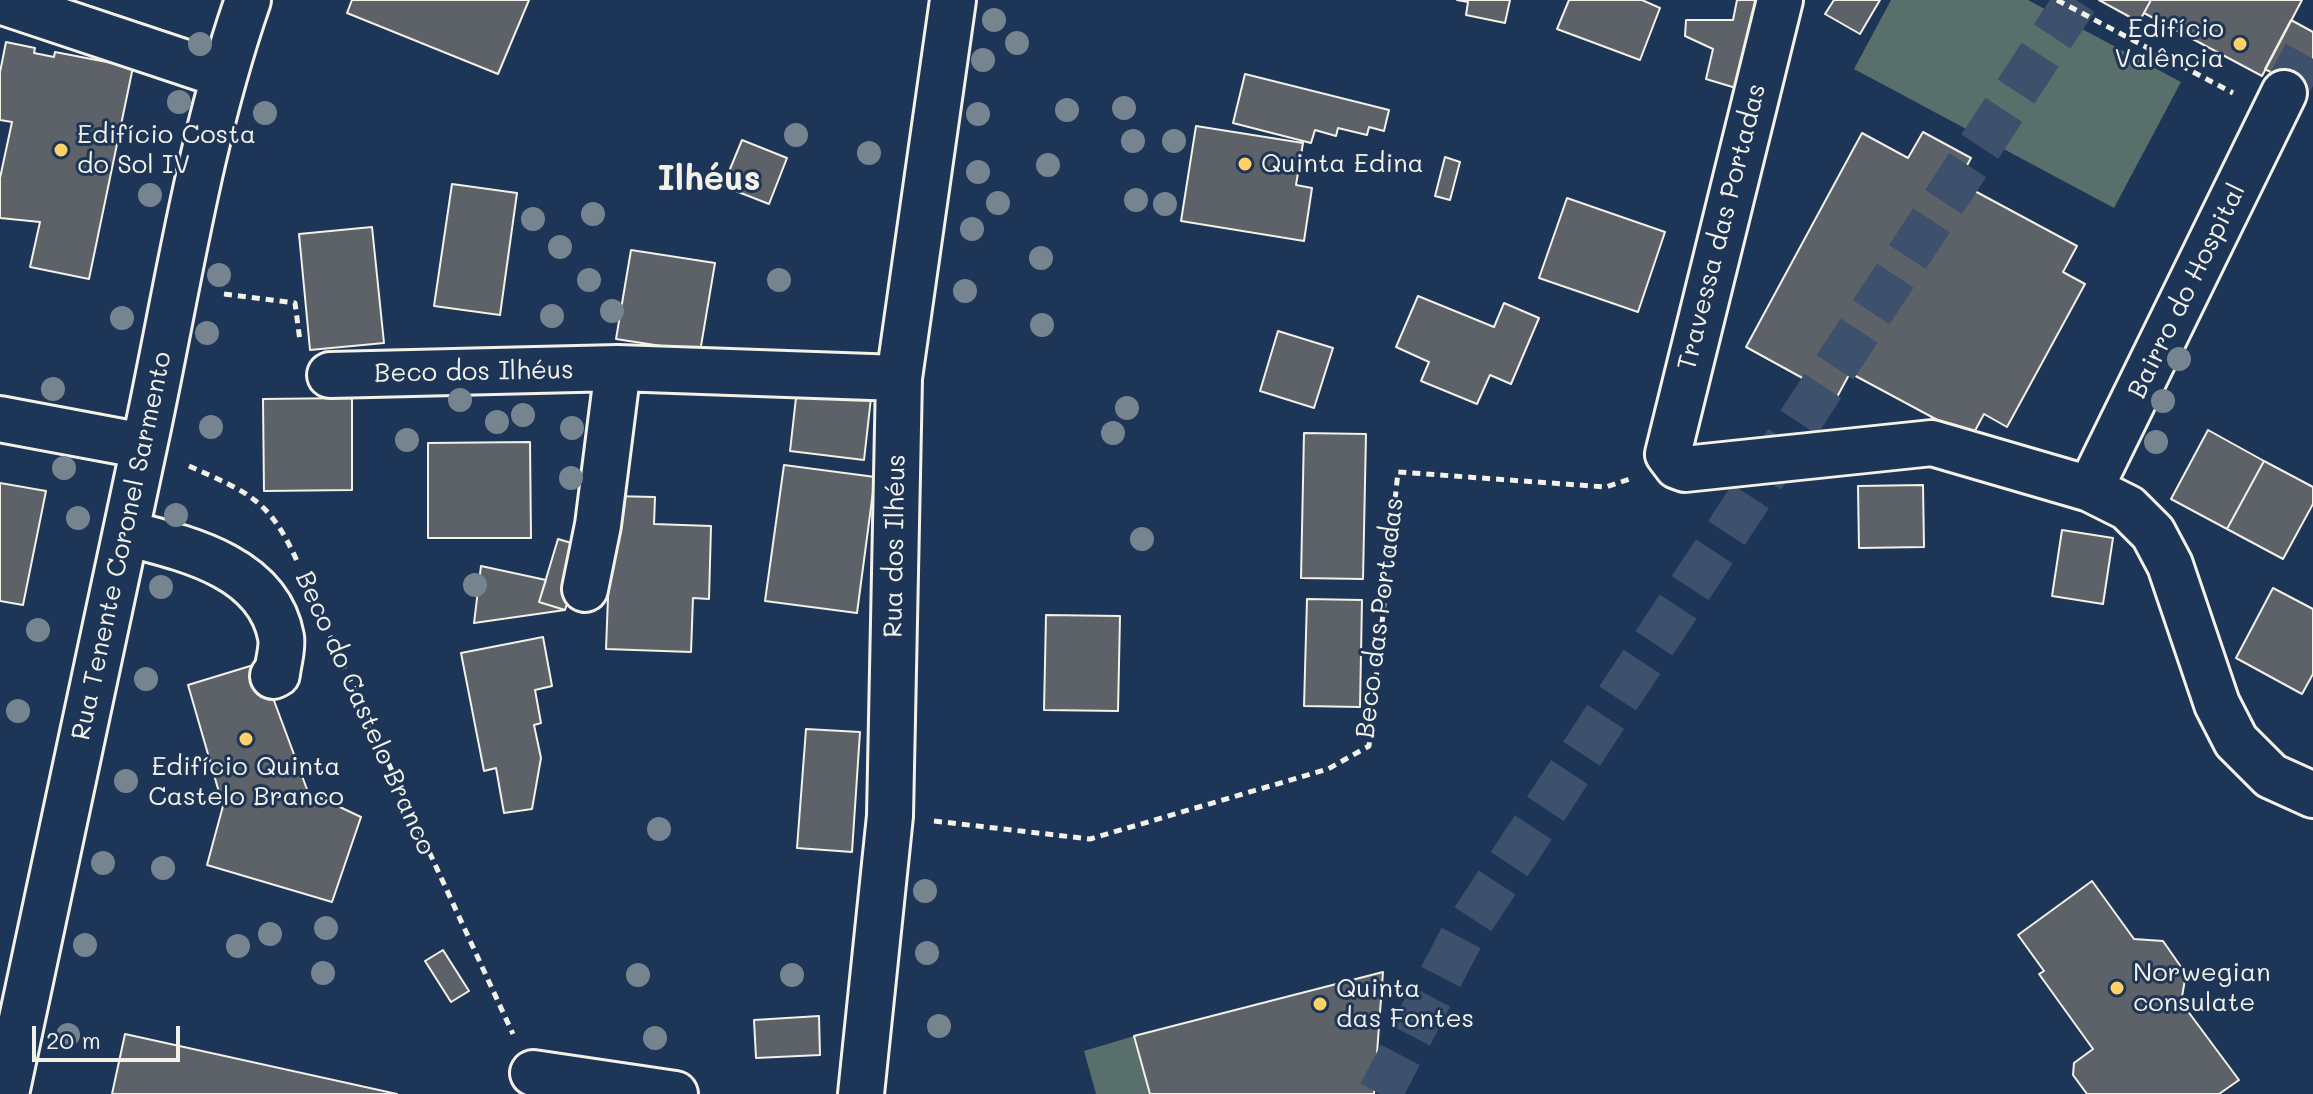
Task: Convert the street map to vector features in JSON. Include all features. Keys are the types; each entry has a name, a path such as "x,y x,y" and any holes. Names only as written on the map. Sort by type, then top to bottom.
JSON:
{"street":[{"name":"Rua Tenente Coronel Sarmento","path":"6,1094 11,1013 126,533 196,183 222,75 248,0"},
{"name":"Rua dos Ilhéus","path":"861,1094 890,816 899,378 953,0"},
{"name":"Travessa das Portadas","path":"1669,445 1780,0"},
{"path":"0,1 135,49 222,75"},
{"name":"Bairro do Hospital","path":"2090,489 2284,93"},
{"path":"585,589 598,525 618,368"},
{"name":"Beco dos Ilhéus","path":"330,375 618,368 899,378"},
{"path":"0,419 144,446"},
{"path":"1669,445 1677,466 1685,469 1932,443 2090,489 2128,508 2153,533 2170,565 2217,704 2236,741 2271,776 2313,795"},
{"path":"126,533 222,563 255,589 273,614 282,640 277,674 273,676"},
{"path":"526,1059 675,1094"}],"path":[{"path":"2057,0 2240,97 2284,93"},
{"path":"221,294 285,304"},
{"name":"Beco das Portadas","path":"890,816 1090,839 1328,769 1369,746 1398,472 1606,487 1632,478 1669,445"},
{"name":"Beco do Castelo Branco","path":"144,446 250,494 280,524 300,567"},
{"name":"Beco do Castelo Branco","path":"326,625 495,1001 526,1059"}],"green space":[{"path":"1891,0 2028,0 2181,82 2114,208 1854,69"},
{"path":"1134,1036 1150,1094 1096,1094 1084,1051"}],"building":[{"path":"352,0 529,0 498,74 347,13"},
{"path":"1457,0 1510,0 1505,23 1466,15 1468,2"},
{"path":"1569,0 1642,0 1660,8 1640,60 1557,29"},
{"path":"1737,0 1761,0 1746,91 1706,79 1713,49 1685,36 1686,20 1733,20"},
{"path":"1834,0 1880,0 1860,34 1825,14"},
{"path":"2099,0 2151,0 2139,22"},
{"name":"Edifício Valência","path":"2151,0 2302,0 2262,76 2144,13"},
{"path":"2291,20 2313,32 2313,81 2307,92 2265,69"},
{"name":"Edifício Costa do Sol IV","path":"6,42 35,48 34,53 54,57 55,52 133,67 89,279 30,267 40,222 0,218 0,178 12,122 0,120 0,72"},
{"path":"1245,74 1389,110 1384,131 1369,127 1367,135 1338,128 1336,136 1315,130 1311,143 1233,123"},
{"name":"Quinta Edina","path":"1196,126 1303,143 1296,185 1312,188 1304,241 1181,221"},
{"path":"1923,132 1971,158 1958,182 2077,246 2063,272 2085,284 2007,427 1984,414 1971,438 1850,373 1837,397 1746,347 1862,133 1908,158"},
{"path":"742,140 787,158 769,204 723,186"},
{"path":"1445,157 1460,162 1450,200 1435,196"},
{"path":"452,184 517,193 500,315 434,306"},
{"path":"1567,198 1665,232 1638,312 1539,278"},
{"path":"372,227 384,343 310,350 299,234"},
{"path":"631,250 715,263 700,352 616,339"},
{"path":"1418,296 1494,327 1504,303 1539,318 1511,384 1490,375 1477,404 1421,381 1429,362 1396,347"},
{"path":"1278,331 1333,348 1314,408 1260,391"},
{"path":"798,380 872,389 864,460 790,451"},
{"path":"352,398 352,490 264,491 263,399"},
{"path":"2208,430 2264,461 2227,529 2171,499"},
{"path":"1304,433 1366,434 1363,579 1301,578"},
{"path":"530,442 531,538 428,538 428,443"},
{"path":"2264,461 2313,487 2313,504 2283,559 2227,529"},
{"path":"784,465 875,477 857,613 765,601"},
{"path":"0,483 46,491 23,605 0,601"},
{"path":"1923,485 1924,547 1859,548 1858,486"},
{"path":"612,496 655,497 654,524 711,526 709,599 693,598 691,652 606,649"},
{"path":"2062,530 2113,538 2103,604 2052,596"},
{"path":"558,539 585,547 565,610 539,602"},
{"path":"481,566 546,580 539,602 565,610 474,623"},
{"path":"2273,588 2313,609 2313,674 2302,694 2236,658"},
{"path":"1307,599 1362,600 1360,707 1304,706"},
{"path":"1046,615 1120,616 1118,711 1044,710"},
{"path":"543,637 552,686 535,690 541,723 534,725 541,758 532,809 504,813 496,768 484,771 461,653"},
{"name":"Edifício Quinta Castelo Branco","path":"260,663 308,792 361,817 332,902 207,865 223,806 188,685"},
{"path":"806,729 860,732 852,852 797,848"},
{"name":"Norwegian consulate","path":"2092,881 2134,939 2163,941 2186,974 2181,1002 2239,1080 2219,1094 2087,1094 2073,1075 2074,1063 2093,1049 2039,974 2044,971 2018,935"},
{"path":"443,950 469,991 451,1002 425,961"},
{"name":"Quinta das Fontes","path":"1383,972 1374,1094 1150,1094 1134,1036"},
{"path":"819,1016 820,1055 756,1058 754,1020"},
{"path":"125,1034 397,1094 112,1094"}],"tunnel":[{"path":"1380,1094 1462,936 2076,0"},
{"path":"2284,93 2313,40"}],"place":[{"name":"Edifício Valência","path":"2240,44"},
{"name":"Edifício Costa do Sol IV","path":"61,150"},
{"name":"Quinta Edina","path":"1245,164"},
{"name":"Edifício Quinta Castelo Branco","path":"246,739"},
{"name":"Norwegian consulate","path":"2117,988"},
{"name":"Quinta das Fontes","path":"1320,1004"}],"district":[{"name":"Ilhéus","path":"709,180"}]}
